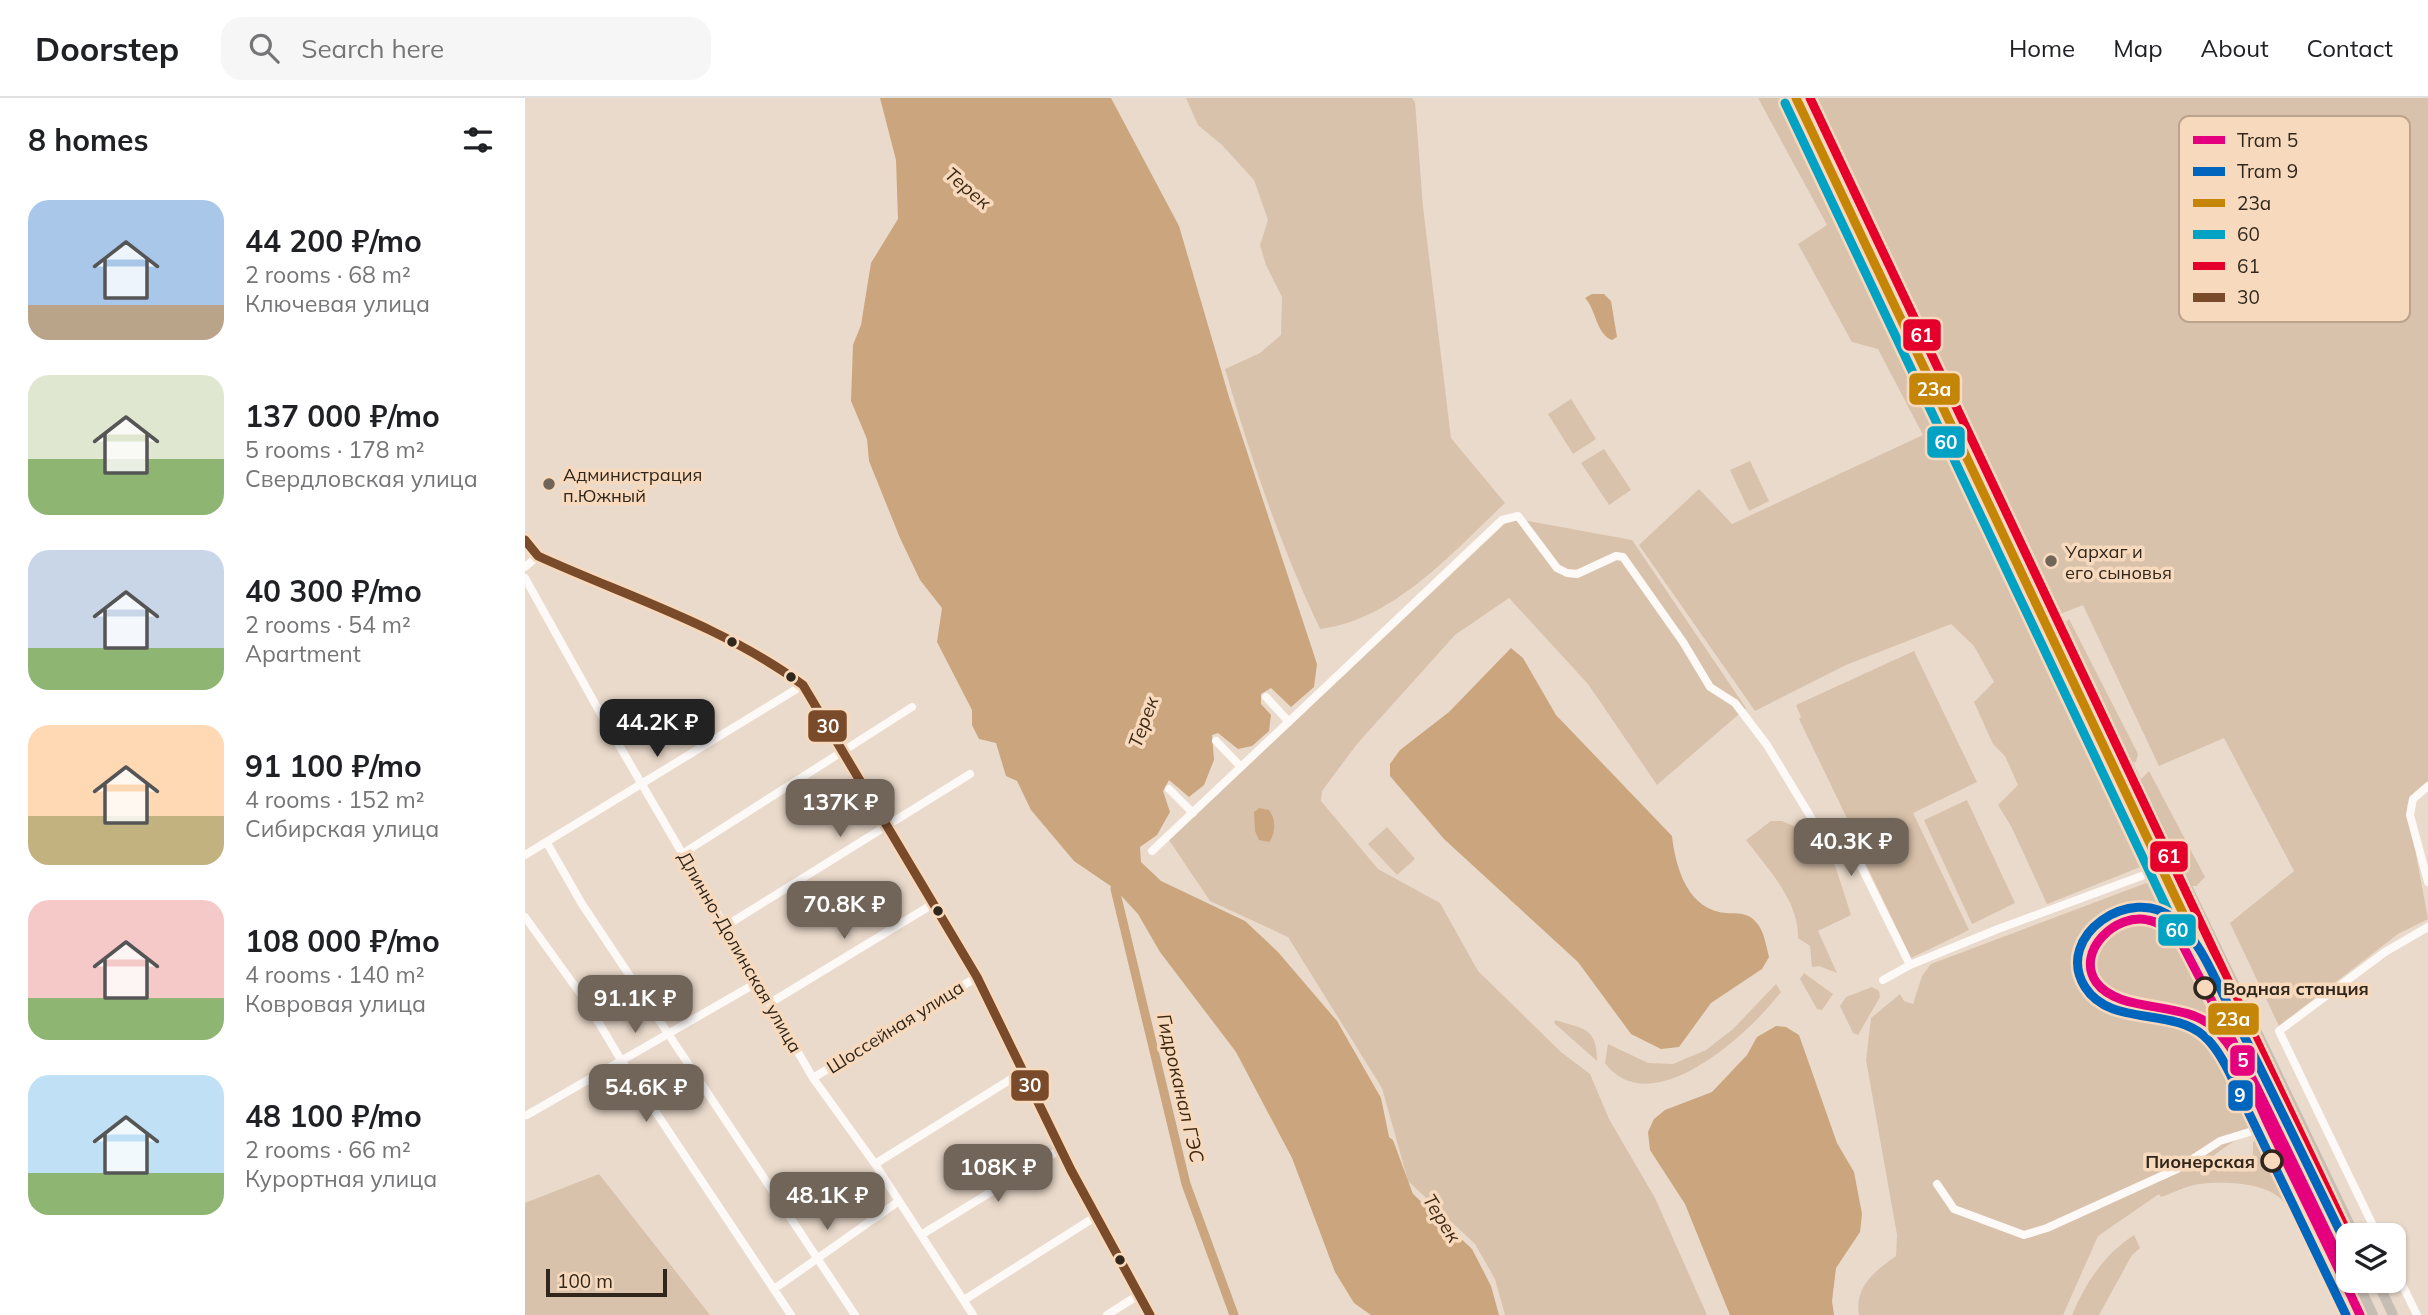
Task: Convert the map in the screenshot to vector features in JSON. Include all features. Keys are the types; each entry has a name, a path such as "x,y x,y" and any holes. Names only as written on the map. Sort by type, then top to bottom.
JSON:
{"main road":[{"path":"1796,98 2159,869 2336,1237"},
{"path":"1808,98 2349,1223"},
{"path":"2363,1293 2373,1315"},
{"path":"2383,1293 2393,1315"}],"street":[{"path":"1152,851 1502,520 1518,516 1557,568 1567,573 1577,573 1616,556 1623,557 1683,642 1710,687 1735,703 1767,745 1815,824 1857,858 1910,965"},
{"path":"525,540 538,555 710,631 779,666 803,685 890,826 977,977 1095,1217 1150,1315"},
{"path":"525,568 538,555"},
{"name":"Длинно-Долинская улица","path":"525,578 813,1078 875,1164 973,1315"},
{"path":"525,855 803,685"},
{"path":"1266,697 1289,722"},
{"path":"682,854 912,707"},
{"path":"1216,741 1241,767"},
{"path":"725,927 970,774"},
{"path":"2428,786 2413,799 2410,815 2428,882"},
{"path":"1169,789 1193,813"},
{"path":"547,843 582,905 855,1315"},
{"path":"1883,980 1910,965 2174,864"},
{"path":"770,1003 933,904"},
{"path":"525,917 587,1003 621,1060 791,1315"},
{"path":"2372,1223 2279,1031 2385,952 2428,927"},
{"name":"Шоссейная улица","path":"813,1078 977,977"},
{"path":"527,1115 668,1031 758,982"},
{"path":"875,1164 1024,1071"},
{"path":"1937,1184 1954,1209 2025,1235 2047,1228 2177,1169 2220,1141 2298,1117"},
{"path":"921,1235 1061,1149"},
{"path":"774,1289 817,1256 899,1201"},
{"path":"964,1300 1095,1217"},
{"path":"2406,1293 2417,1315"},
{"path":"1107,1315 1137,1296"}],"shaded area":[{"path":"1186,98 1412,98 1415,102 1423,207 1451,438 1505,503 1421,581 1373,612 1347,623 1320,629 1292,566 1245,436 1225,369 1260,353 1281,335 1282,297 1266,265 1260,245 1268,220 1254,180 1222,145 1198,125"},
{"path":"1758,98 1787,98 2153,862 2047,904 2011,826 1998,805 2018,785 2005,756 1993,744 1974,702 1994,682 1974,646 1951,624 1846,665 1755,711 1639,545 1699,489 1732,524 1923,435 1878,349 1852,342 1798,244 1827,225"},
{"path":"1813,98 2428,98 2428,785 2407,805 2428,919 2398,934 2279,1026 2230,923 2294,871 2224,738 2159,766 2083,605 2060,614"},
{"path":"1571,399 1596,439 1573,454 1548,414"},
{"path":"1604,449 1631,490 1609,505 1581,463"},
{"path":"1750,461 1769,501 1749,511 1730,470"},
{"path":"1511,518 1632,540 1746,708 1657,785 1588,684 1509,598 1455,635 1357,744 1322,791 1321,801 1378,869 1440,903 1478,971 1561,1052 1590,1074 1609,1119 1655,1198 1707,1315 1505,1315 1495,1279 1475,1244 1408,1181 1382,1088 1288,937 1210,901 1169,840"},
{"path":"2069,619 2138,754 2136,762 2132,762 2065,623"},
{"path":"1914,651 1977,782 1913,813 1969,930 1911,958 1861,854 1866,851 1860,838 1857,839 1799,719 1801,717 1796,705"},
{"path":"2149,771 2205,877 2196,886 2192,886 2140,780"},
{"path":"1967,800 2015,903 1972,924 1924,820"},
{"path":"1771,821 1782,821 1849,850 1833,859 1851,915 1818,931 1837,973 1819,966 1812,967 1810,946 1798,938 1797,924 1788,898 1746,840"},
{"path":"1387,827 1415,859 1397,875 1368,844"},
{"path":"2157,879 2268,1117 2210,1158 2220,1169 2248,1164 2253,1154 2253,1142 2260,1136 2294,1203 2287,1206 2271,1192 2235,1183 2199,1184 2161,1197 2159,1194 2098,1236 2063,1315 1859,1315 1858,1305 1863,1288 1874,1274 1896,1256 1897,1235 1866,1060 1871,1018 1900,994 1904,1001 1913,1004 1922,976 1931,964"},
{"path":"1804,973 1833,994 1822,1010 1817,1009 1800,979"},
{"path":"1776,984 1781,992 1767,1009 1747,1029 1699,1066 1673,1078 1648,1084 1625,1079 1605,1063 1608,1044 1648,1063 1673,1064 1706,1050 1733,1029"},
{"path":"1872,987 1879,991 1880,997 1858,1035 1853,1033 1840,1006 1846,997"},
{"path":"1555,1020 1587,1031 1595,1042 1597,1061 1554,1023"},
{"path":"599,1174 710,1315 525,1315 525,1203"},
{"path":"2134,1235 2140,1248 2132,1255 2099,1315 2072,1315 2097,1270 2114,1251"}],"water":[{"path":"880,98 1111,98 1179,226 1229,397 1317,664 1314,687 1291,707 1271,688 1261,694 1261,704 1271,715 1269,731 1252,746 1238,749 1218,733 1212,735 1214,760 1204,785 1189,797 1169,780 1163,791 1170,812 1157,835 1140,847 1141,862 1161,881 1245,921 1278,952 1337,1021 1381,1098 1398,1180 1472,1249 1491,1286 1499,1315 1371,1315 1354,1303 1335,1272 1292,1158 1236,1052 1160,952 1138,914 1115,889 1074,861 1031,810 1017,781 1006,776 996,743 979,739 972,725 972,710 937,642 942,608 920,580 900,538 869,461 867,439 851,401 853,345 861,325 871,263 898,219 896,160"},
{"path":"1592,294 1604,294 1611,301 1617,337 1612,340 1599,327 1585,298"},
{"path":"1511,648 1523,658 1556,715 1672,836 1679,871 1690,892 1708,908 1747,915 1758,924 1763,933 1769,957 1762,969 1711,1003 1679,1047 1661,1049 1631,1034 1578,962 1444,839 1390,776 1390,764 1400,750 1449,712"},
{"path":"1259,808 1269,810 1273,818 1274,830 1269,842 1259,840 1255,831 1254,812"},
{"path":"1776,1026 1786,1027 1799,1035 1837,1143 1854,1172 1862,1214 1860,1232 1836,1268 1832,1301 1834,1315 1730,1315 1685,1204 1650,1150 1648,1132 1654,1119 1665,1110 1712,1092 1747,1055 1757,1037"}],"waterway":[{"name":"Гидроканал ГЭС","path":"1117,880 1115,889 1186,1184 1234,1315"},
{"name":"Терек","path":"1387,1144 1408,1201"}],"tram line":[{"name":"9","path":"2336,1223 2214,975 2184,928 2157,909 2138,907 2119,911 2102,920 2088,934 2079,950 2078,968 2085,987 2096,999 2110,1007 2191,1027 2213,1045 2230,1074 2346,1315"},
{"name":"5","path":"2336,1251 2256,1086 2182,944 2163,926 2153,921 2136,919 2112,928 2102,936 2091,958 2091,970 2096,982 2106,992 2120,999 2185,1013 2200,1019 2223,1037 2246,1075 2336,1265"},
{"name":"5","path":"2349,1293 2360,1315"}],"transit line":[{"name":"23a","path":"1796,98 2336,1236"},
{"name":"61","path":"1810,98 2343,1223"},
{"name":"60","path":"1785,103 2336,1265"},
{"name":"30","path":"525,540 538,556 708,629 772,664 803,685 977,977 1071,1170 1150,1315"}],"place":[{"name":"Администрация п.Южный","path":"549,484"},
{"name":"Уархаг и его сыновья","path":"2051,561"},
{"name":"Водная станция","path":"2205,988"},
{"name":"Пионерская","path":"2272,1161"}]}
